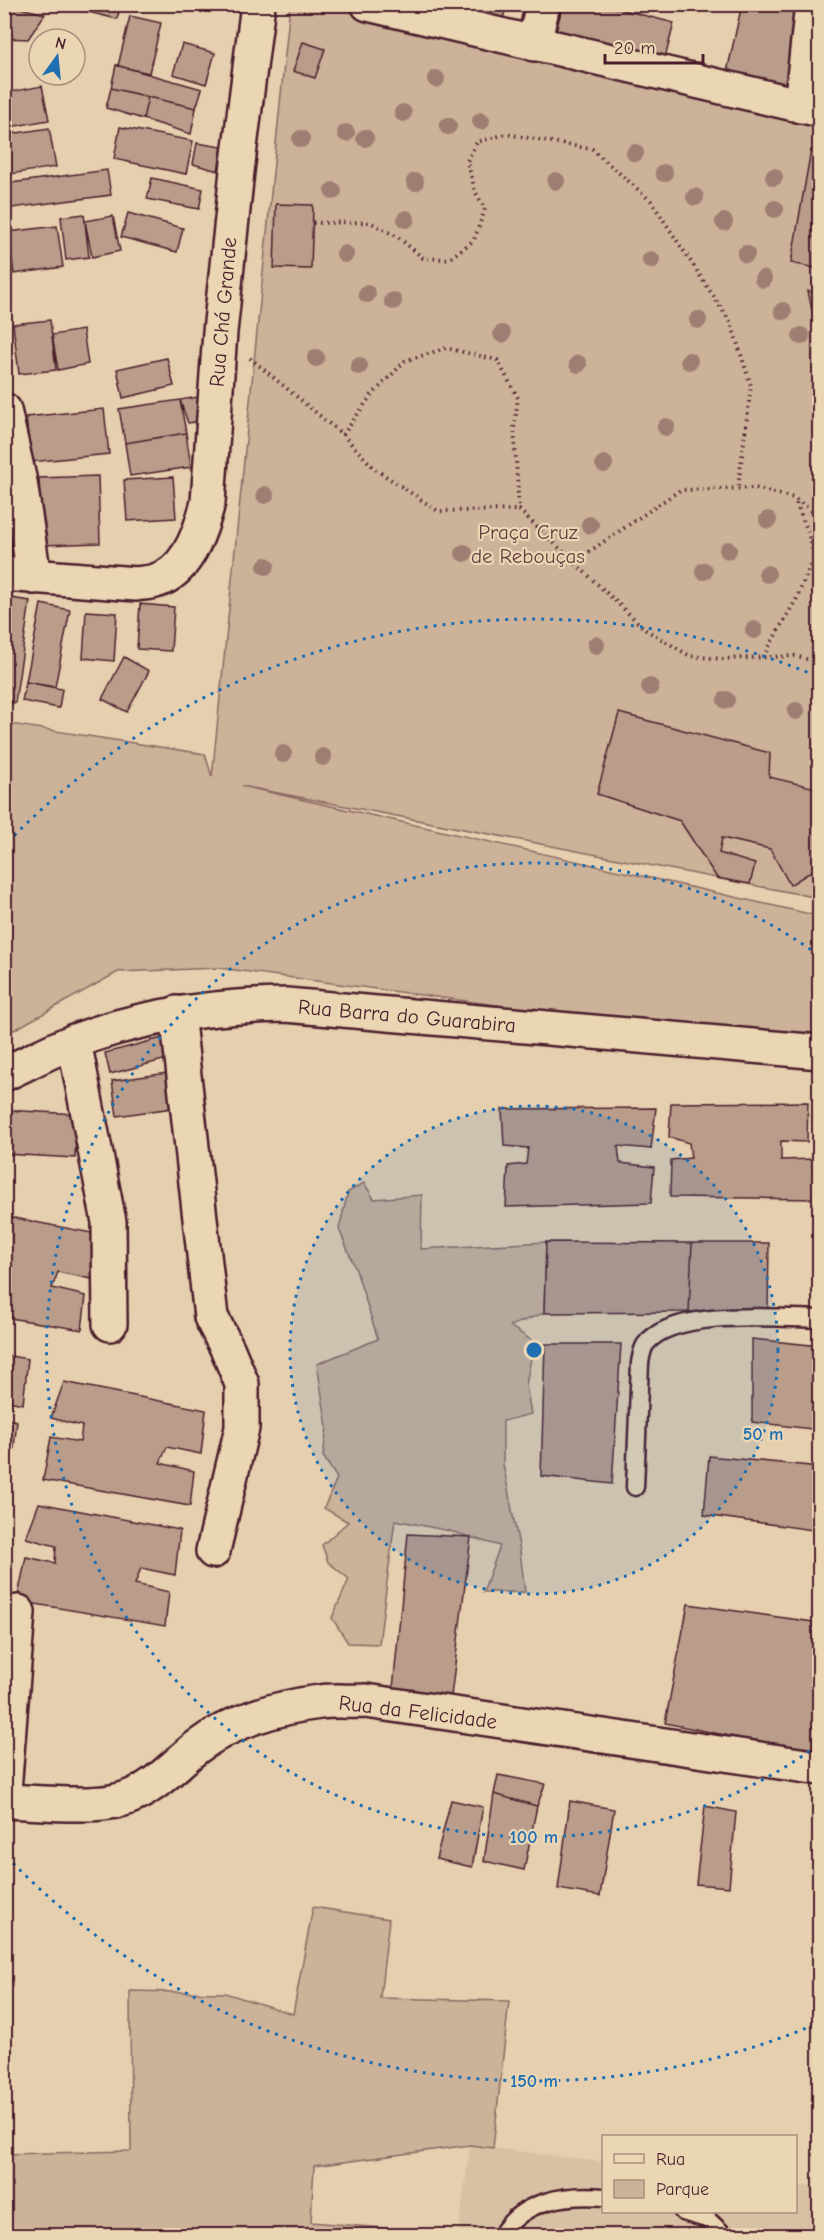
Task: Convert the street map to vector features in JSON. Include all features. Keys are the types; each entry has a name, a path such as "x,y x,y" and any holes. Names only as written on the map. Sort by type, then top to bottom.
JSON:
{"street":[{"name":"Rua Chá Grande","path":"19,576 136,584 157,581 179,567 192,548 203,522 208,502 220,332 237,171 258,4"},
{"path":"368,4 810,108 812,4"},
{"path":"534,44 543,4"},
{"path":"4,410 20,482 19,576"},
{"name":"Rua Barra do Guarabira","path":"4,1074 74,1041 145,1019 235,1006 286,1005 819,1052"},
{"path":"177,1013 211,1317 242,1384 242,1428 213,1551"},
{"path":"74,1041 110,1222 110,1324"},
{"path":"4,1791 18,1612"},
{"name":"Rua da Felicidade","path":"4,1801 106,1804 129,1798 155,1782 199,1746 243,1721 321,1702 366,1701 819,1768"}],"lane":[{"path":"635,1487 639,1363 645,1345 662,1331 688,1321 754,1317 819,1319"},
{"path":"501,2235 508,2222 539,2202 583,2195 602,2197"},
{"path":"689,2213 707,2219 725,2235"}],"path":[{"path":"313,223 370,222 398,237 423,258 449,259 474,240 485,209 475,191 467,161 477,142 506,134 592,149 651,201 731,323 751,386 738,488"},
{"path":"220,332 343,435 375,469 438,511 519,510"},
{"path":"343,435 370,397 405,361 446,348 497,360 518,398 514,428 519,510 646,630 690,656 723,659 795,656 819,663"},
{"path":"574,562 680,490 755,488 794,498 819,517"},
{"path":"763,658 796,600 814,557 808,532 794,498"}],"shaded area":[{"path":"470,2145 602,2162 602,2213 797,2213 797,2185 819,2188 819,2235 458,2236"}],"green space":[{"name":"Praça Cruz de Rebouças","path":"290,5 333,5 819,121 819,898 242,786 819,916 819,1048 219,968 118,972 5,1035 4,723 205,754 212,777"},
{"path":"364,1183 374,1199 422,1195 421,1249 546,1242 544,1313 510,1326 534,1342 526,1385 531,1414 503,1421 503,1464 520,1551 525,1592 483,1592 500,1546 450,1531 395,1520 379,1644 348,1643 332,1618 349,1579 328,1562 322,1545 348,1522 324,1508 337,1478 323,1456 327,1427 317,1364 378,1339 356,1270 339,1229 348,1192"},
{"path":"313,1907 389,1919 380,1998 509,2001 493,2148 470,2145 314,2166 311,2222 458,2234 5,2235 5,2154 131,2151 130,1991 225,1993 293,2014"}],"building":[{"path":"4,4 45,14 36,27 27,27 27,39 4,38"},
{"path":"77,4 121,4 117,19 76,9"},
{"path":"437,4 472,4 469,14"},
{"path":"476,4 507,4 502,22 474,14"},
{"path":"563,4 600,4 674,23 664,62 555,35"},
{"path":"742,4 798,4 785,85 727,72"},
{"path":"130,16 161,23 149,73 118,66"},
{"path":"303,42 325,49 315,78 293,71"},
{"path":"182,44 215,53 206,84 173,74"},
{"path":"116,65 202,89 196,108 111,88"},
{"path":"42,87 49,120 4,128 4,93"},
{"path":"111,88 148,97 143,119 106,108"},
{"path":"148,97 196,108 191,134 143,119"},
{"path":"120,127 193,141 186,174 114,159"},
{"path":"49,128 56,167 4,175 4,135"},
{"path":"197,143 222,147 218,171 193,164"},
{"path":"811,150 820,152 820,269 791,263"},
{"path":"107,170 111,195 4,209 4,184"},
{"path":"152,178 203,189 199,209 147,199"},
{"path":"276,204 313,205 311,269 274,268"},
{"path":"128,213 183,228 177,252 121,237"},
{"path":"84,214 89,257 66,260 61,217"},
{"path":"113,216 120,251 92,257 85,221"},
{"path":"57,226 63,267 14,274 8,232"},
{"path":"808,291 820,293 820,325 815,324"},
{"path":"50,320 56,370 19,374 13,324"},
{"path":"83,330 88,364 58,370 52,335"},
{"path":"167,358 174,386 123,398 117,369"},
{"path":"198,397 202,421 188,423 180,400"},
{"path":"180,400 186,433 125,443 119,409"},
{"path":"104,409 109,454 31,462 26,417"},
{"path":"186,433 191,467 130,476 125,443"},
{"path":"98,476 100,543 42,545 39,478"},
{"path":"173,477 176,518 127,521 124,480"},
{"path":"4,597 30,601 15,703 4,702"},
{"path":"41,604 70,610 55,687 26,682"},
{"path":"140,604 174,607 171,651 137,649"},
{"path":"86,611 117,613 114,661 83,658"},
{"path":"124,657 149,671 127,712 102,699"},
{"path":"26,682 62,689 59,708 22,701"},
{"path":"619,713 770,753 769,777 820,789 820,866 790,885 770,849 722,838 719,853 755,864 750,884 717,878 680,821 597,794"},
{"path":"162,1038 167,1059 110,1074 105,1053"},
{"path":"167,1073 172,1108 117,1116 112,1081"},
{"path":"808,1102 807,1142 781,1141 781,1160 816,1159 819,1199 670,1197 671,1160 691,1158 689,1143 669,1137 671,1103"},
{"path":"656,1108 651,1149 618,1146 620,1163 654,1167 651,1203 506,1207 508,1166 526,1164 528,1148 504,1146 502,1109"},
{"path":"4,1110 77,1114 75,1158 4,1154"},
{"path":"4,1216 97,1234 92,1279 58,1272 52,1288 86,1296 82,1330 4,1317"},
{"path":"546,1242 692,1243 689,1312 544,1313"},
{"path":"692,1243 769,1243 768,1309 689,1312"},
{"path":"752,1339 820,1346 820,1430 752,1422"},
{"path":"545,1344 621,1344 612,1484 541,1476"},
{"path":"4,1355 28,1359 23,1404 4,1400"},
{"path":"64,1382 206,1410 201,1454 167,1447 160,1463 194,1471 190,1506 43,1480 51,1437 80,1442 82,1426 51,1418"},
{"path":"4,1418 17,1421 13,1456 4,1454"},
{"path":"709,1456 820,1467 820,1531 704,1515"},
{"path":"4,1496 9,1497 4,1541"},
{"path":"39,1503 180,1530 175,1575 141,1568 135,1584 169,1592 165,1626 17,1601 26,1557 55,1563 56,1546 26,1538"},
{"path":"408,1534 471,1537 451,1696 393,1689"},
{"path":"688,1604 820,1623 820,1716 815,1753 665,1723"},
{"path":"498,1775 545,1784 537,1806 494,1794"},
{"path":"494,1794 537,1806 524,1870 484,1861"},
{"path":"451,1800 483,1807 472,1867 436,1859"},
{"path":"570,1801 614,1809 600,1896 558,1889"},
{"path":"705,1806 736,1812 729,1887 696,1884"}]}
